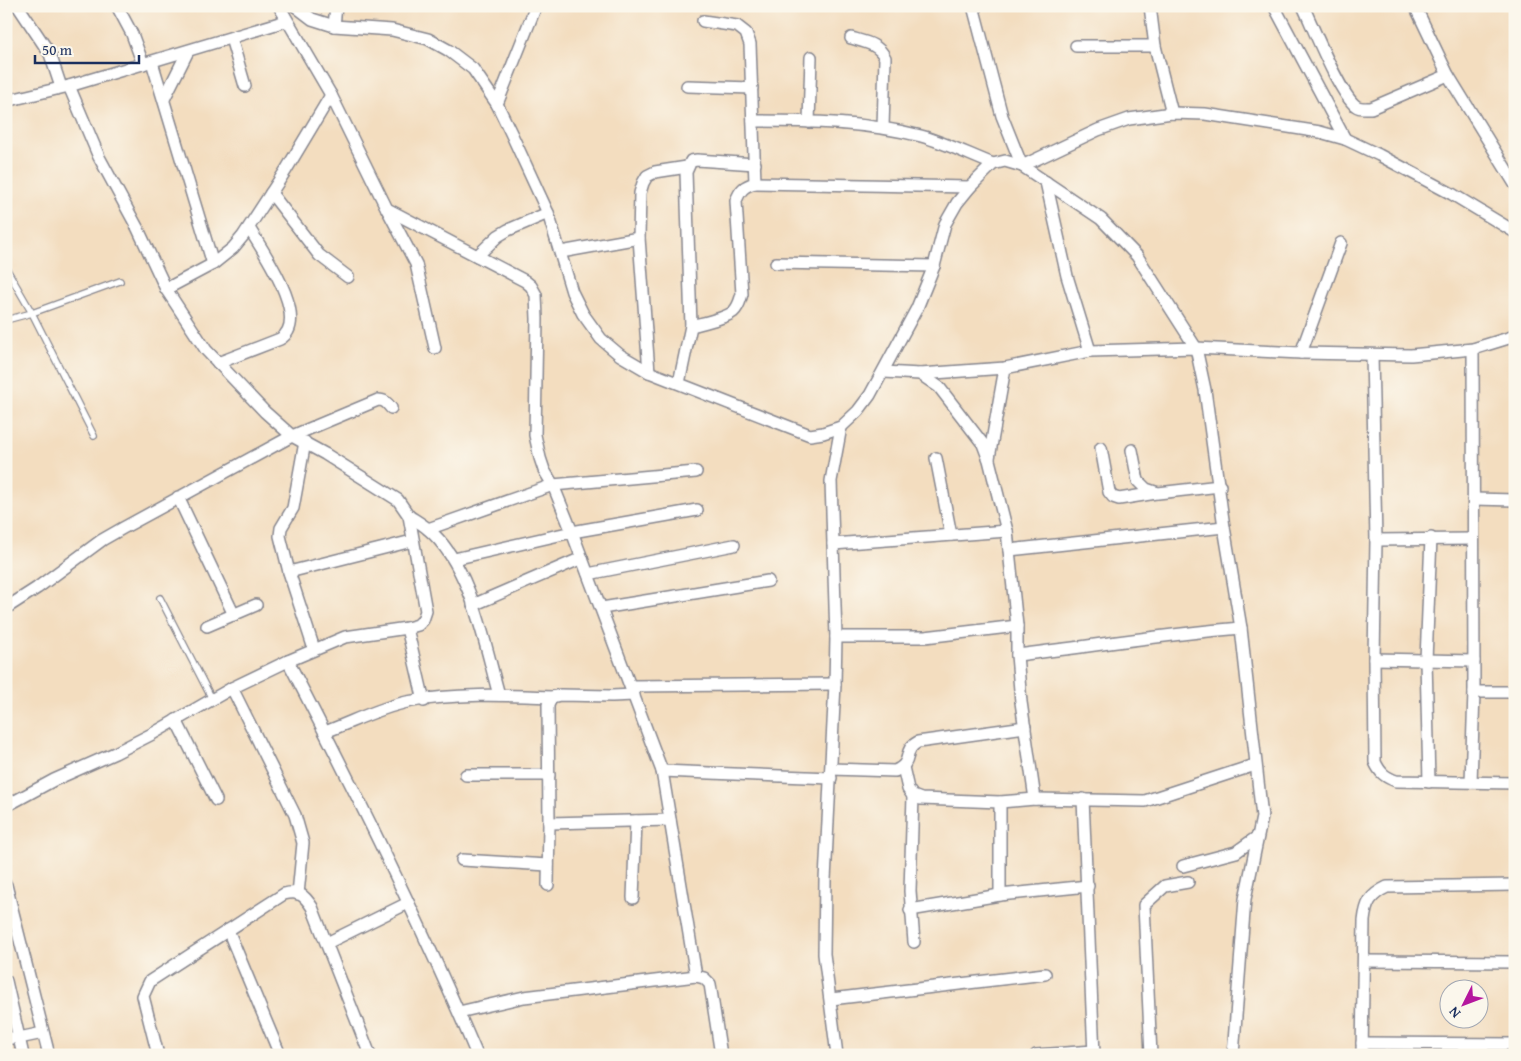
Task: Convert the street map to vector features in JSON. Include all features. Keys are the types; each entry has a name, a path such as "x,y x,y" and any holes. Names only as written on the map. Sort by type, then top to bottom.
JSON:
{"street":[{"path":"6,806 30,792 115,753 232,688 288,661 345,637 418,625 423,620 426,611 408,516 398,500 305,442 292,436 243,391 206,350 166,290 138,229 99,158 50,54 18,6"},
{"path":"116,6 148,63 164,99 213,264"},
{"path":"279,6 330,95 416,264 435,348"},
{"path":"295,6 312,19 334,26 392,30 428,39 448,50 473,69 497,104 548,213 572,292 583,314 601,339 620,355 649,372 810,435 824,434 841,427 870,395 917,308 934,266 946,224 957,203 993,164 1005,161 1022,166 1100,219 1137,256 1196,348 1205,390 1220,486 1224,528 1241,628 1262,816 1245,899 1233,1055"},
{"path":"334,26 336,6"},
{"path":"497,104 536,6"},
{"path":"972,6 1002,116 1022,166"},
{"path":"1150,6 1155,46 1172,113"},
{"path":"1274,6 1344,139"},
{"path":"1303,6 1342,89 1356,106 1371,108 1448,76"},
{"path":"1414,6 1448,76 1515,184"},
{"path":"6,101 148,63 286,21"},
{"path":"703,21 737,26 746,34 750,44 755,183"},
{"path":"231,38 245,86"},
{"path":"851,38 876,46 885,58 883,128"},
{"path":"1076,46 1155,46"},
{"path":"164,99 188,51"},
{"path":"809,122 811,57"},
{"path":"687,86 752,88"},
{"path":"166,290 213,264 233,248 249,228 330,95"},
{"path":"1022,166 1098,130 1130,119 1172,113 1205,114 1320,132 1344,139 1379,155 1452,194 1515,232"},
{"path":"753,120 847,124 883,128 922,137 993,164"},
{"path":"679,383 691,326 687,167 691,161 696,160 755,164"},
{"path":"649,372 639,238 640,193 647,176 655,172 687,167"},
{"path":"1046,182 1067,276 1090,351"},
{"path":"691,326 728,314 734,311 739,304 742,294 736,201 739,193 746,186 755,183 970,187"},
{"path":"271,193 319,255 348,277"},
{"path":"387,209 525,281 532,286 536,295 535,435 544,470 553,485 602,608 662,770 696,976"},
{"path":"477,256 498,236 548,213"},
{"path":"218,363 286,336 291,324 289,307 282,285 249,228"},
{"path":"561,252 639,238"},
{"path":"1300,353 1342,243"},
{"path":"776,263 934,266"},
{"path":"884,372 920,374 1005,368 1090,351 1196,348 1300,353 1411,355 1473,349 1515,336"},
{"path":"1471,782 1474,692 1473,349"},
{"path":"1372,354 1376,540 1375,762 1379,771 1386,778 1396,781 1515,783"},
{"path":"989,460 1005,368"},
{"path":"920,374 939,387 983,444 989,460 1007,531 1017,626 1017,655 1035,799"},
{"path":"6,608 20,600 102,540 292,436 378,400 387,402 392,408"},
{"path":"837,1055 824,954 825,880 836,637 831,481 841,427"},
{"path":"305,442 293,508 281,528 280,536 289,572 314,649"},
{"path":"1101,448 1109,492 1113,497 1119,499 1220,486"},
{"path":"1132,450 1138,481 1146,489 1158,493"},
{"path":"936,458 951,535"},
{"path":"428,529 553,485 696,472"},
{"path":"178,498 234,615"},
{"path":"1473,499 1515,500"},
{"path":"454,559 572,532 697,510"},
{"path":"408,516 428,529 454,559 465,580 499,695"},
{"path":"1008,550 1224,528"},
{"path":"833,544 1007,531"},
{"path":"1429,782 1426,660 1431,538"},
{"path":"1376,540 1473,538"},
{"path":"289,572 412,541"},
{"path":"588,574 734,545"},
{"path":"473,605 582,558"},
{"path":"602,608 768,580"},
{"path":"208,626 256,605"},
{"path":"836,637 925,637 1017,626"},
{"path":"407,628 424,701"},
{"path":"1017,655 1241,628"},
{"path":"1374,660 1474,661"},
{"path":"288,661 370,821 459,1012 477,1055"},
{"path":"325,732 408,702 467,696 499,695 552,698 560,695 612,696 632,690 835,684"},
{"path":"232,688 295,815 302,833 303,852 298,894"},
{"path":"1474,692 1515,692"},
{"path":"548,885 548,705 552,698"},
{"path":"176,720 216,800"},
{"path":"662,770 831,774 895,771 903,767 907,761 909,750 912,745 918,742 1025,727"},
{"path":"903,767 908,789 913,796 921,799 1000,802 1035,799 1145,801 1255,764"},
{"path":"466,775 549,775"},
{"path":"913,796 910,910 914,942"},
{"path":"1036,1055 1094,1053 1083,799"},
{"path":"1000,802 1000,895"},
{"path":"549,823 670,820"},
{"path":"633,898 636,821"},
{"path":"1183,866 1236,852 1257,836"},
{"path":"462,860 548,865"},
{"path":"1151,1055 1144,905 1165,886 1188,882"},
{"path":"1515,885 1387,887 1379,891 1372,898 1366,907 1362,1049 1458,1049 1515,1044"},
{"path":"910,910 1000,895 1088,886"},
{"path":"6,887 31,1036 23,1055"},
{"path":"158,1055 143,996 150,981 284,894 293,892 304,896 312,907 370,1055"},
{"path":"327,943 408,903"},
{"path":"228,930 280,1055"},
{"path":"1364,961 1515,962"},
{"path":"831,999 1045,974"},
{"path":"459,1012 524,997 696,976 704,978 710,984 721,1055"},
{"path":"6,981 31,1036 49,1055"},
{"path":"6,1038 31,1036"}],"lane":[{"path":"6,268 32,313 94,436"},
{"path":"6,320 32,313 120,281"},
{"path":"160,598 212,699"}]}
